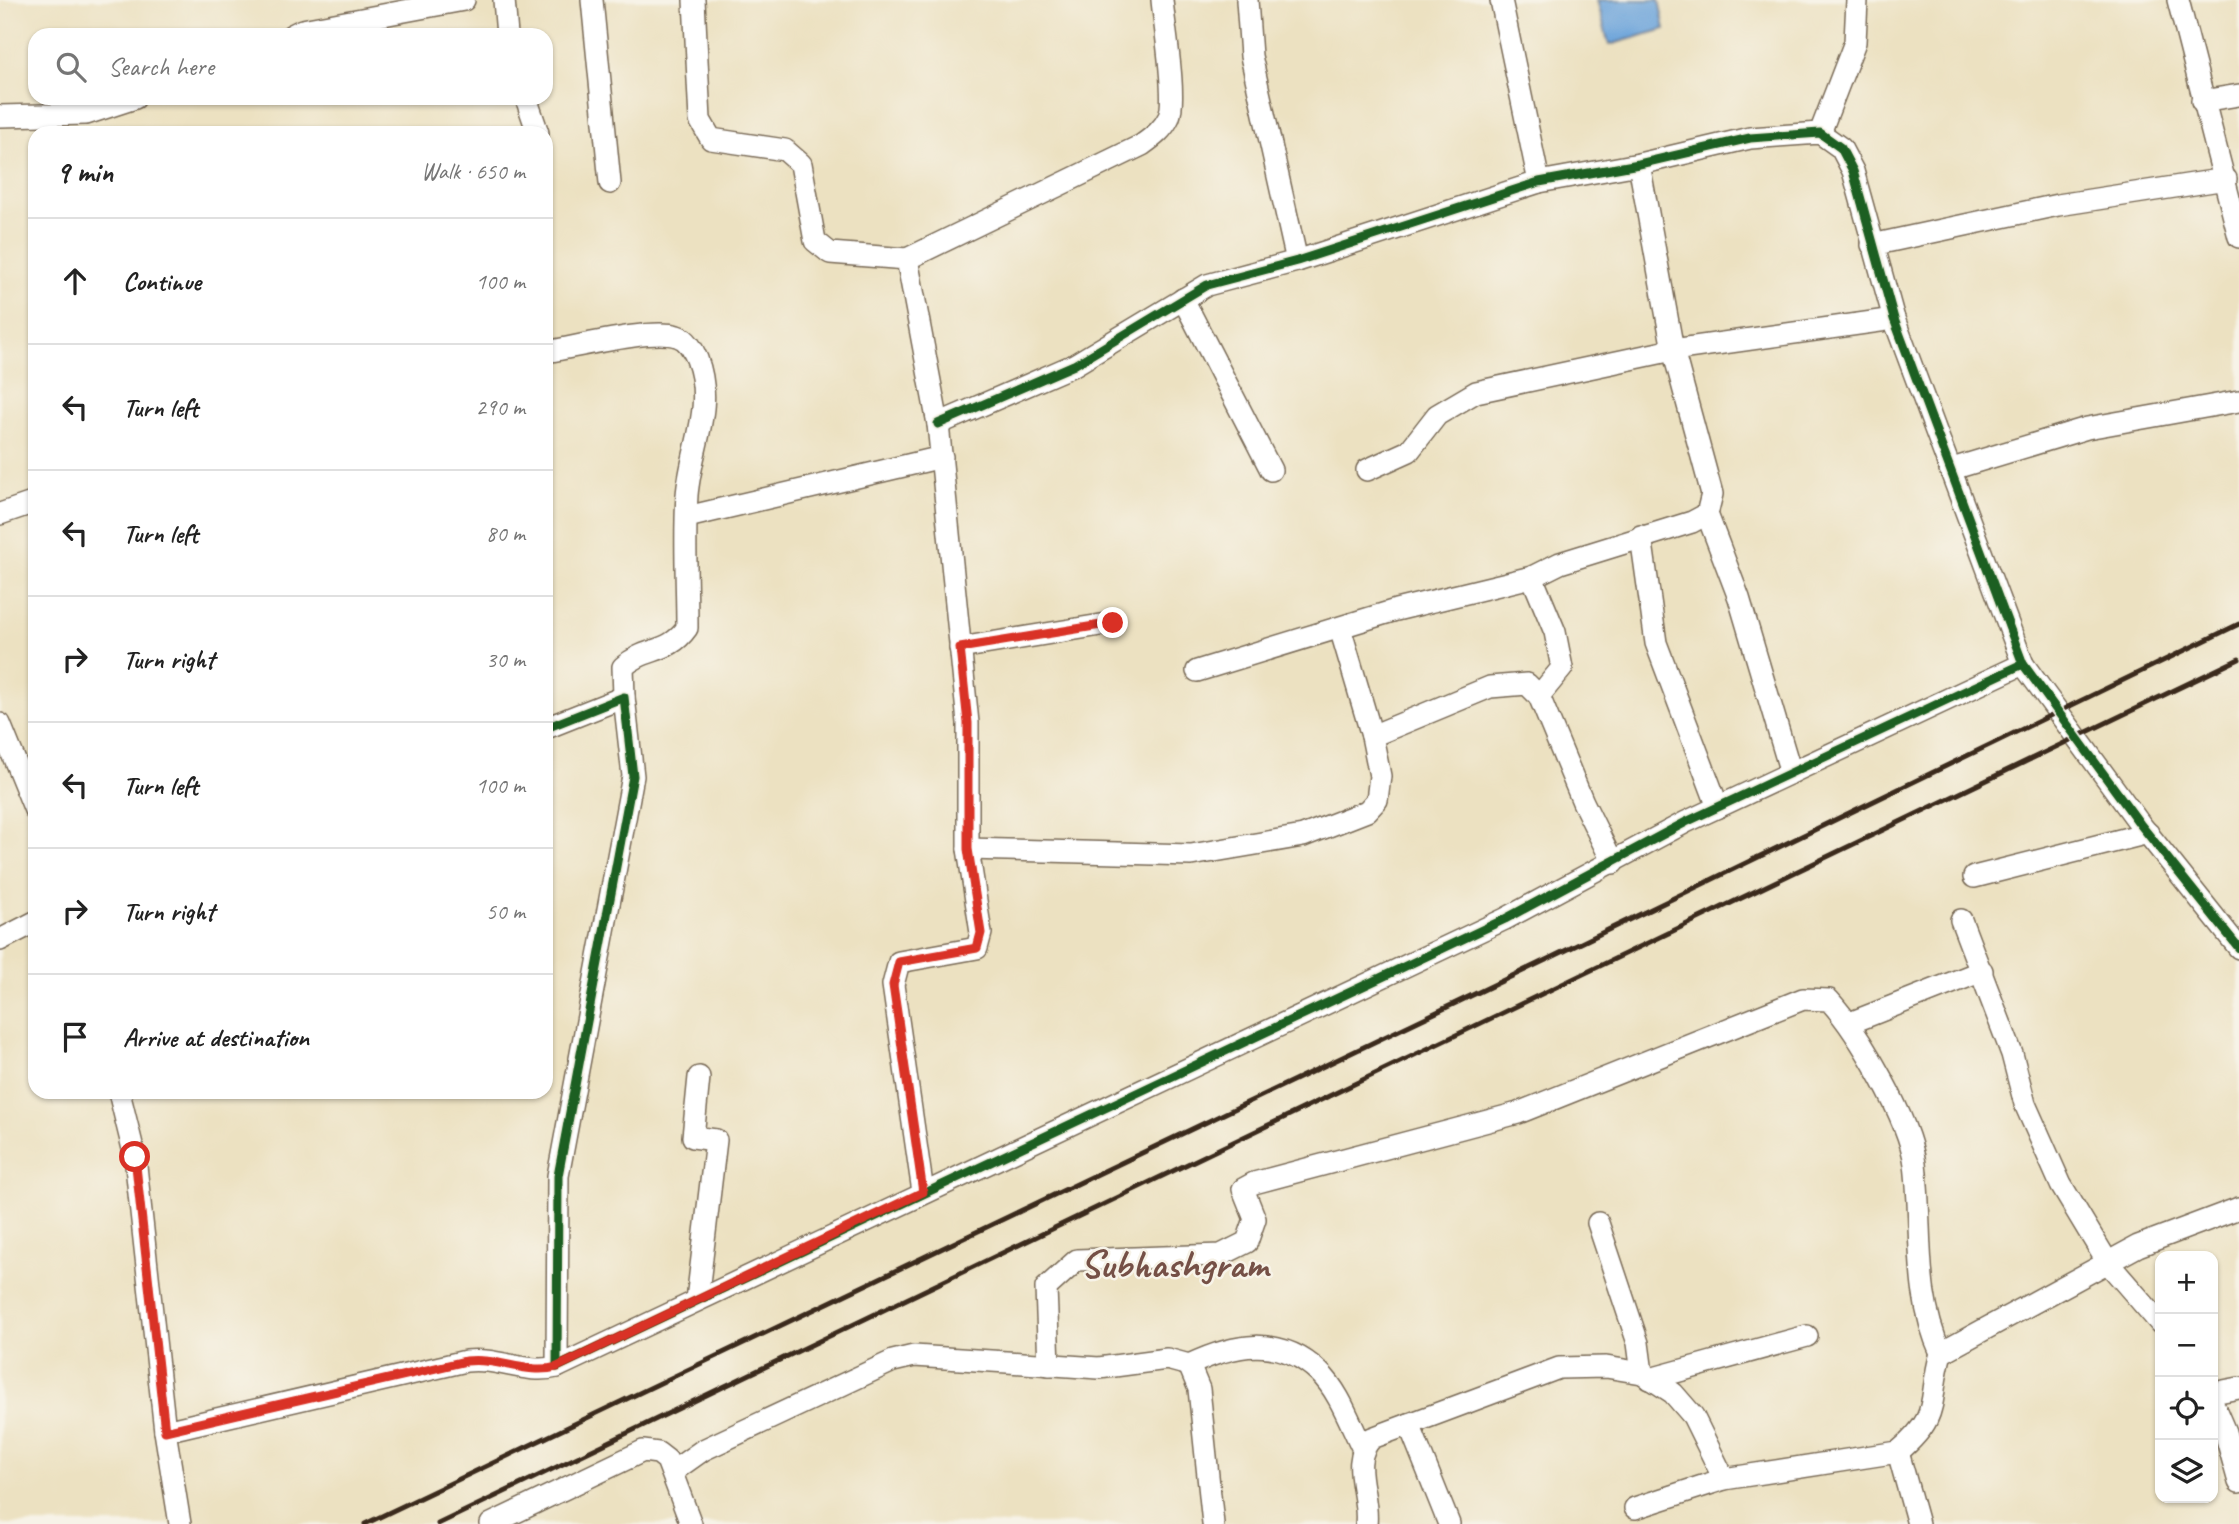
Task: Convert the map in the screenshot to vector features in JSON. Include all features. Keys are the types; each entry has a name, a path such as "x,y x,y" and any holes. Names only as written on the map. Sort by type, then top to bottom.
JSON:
{"street":[{"path":"313,28 464,0"},
{"path":"504,0 506,28"},
{"path":"592,0 610,183"},
{"path":"694,0 700,120 711,139 785,150 801,164 815,241 830,253 907,259 1142,145 1161,131 1170,115 1171,93 1162,0"},
{"path":"1247,0 1251,56 1297,261"},
{"path":"1501,0 1539,182"},
{"path":"1820,133 1856,41 1857,0"},
{"path":"2178,0 2239,237"},
{"path":"2202,101 2239,95"},
{"path":"0,116 59,124 114,105"},
{"path":"528,105 536,126"},
{"path":"939,424 1074,365 1207,285 1297,261 1539,182 1639,164 1751,138 1820,133 1841,148 1850,164 1894,319 2023,664 2148,833 2239,948"},
{"path":"1639,164 1673,350 1712,494 1707,514 1739,598 1791,773"},
{"path":"1872,245 2058,205 2226,179"},
{"path":"907,259 939,424 968,723 968,849 981,933 977,948 899,962 893,985 923,1192"},
{"path":"1183,299 1271,470"},
{"path":"1367,470 1409,451 1437,415 1476,392 1673,350 1894,319"},
{"path":"553,351 651,335 676,335 685,339 694,353 705,386 703,426 687,493 687,628 677,642 634,657 623,667 633,776 558,1176 557,1367"},
{"path":"1952,469 2087,428 2239,401"},
{"path":"687,517 942,457"},
{"path":"0,514 28,504"},
{"path":"1198,671 1396,610 1532,577 1560,563 1692,522 1707,514"},
{"path":"1641,536 1656,643 1718,807"},
{"path":"1532,577 1555,632 1562,668 1539,696"},
{"path":"960,648 1113,623"},
{"path":"968,849 1191,855 1303,836 1367,811 1377,800 1380,776 1372,736 1340,628"},
{"path":"165,1431 466,1361 485,1359 540,1372 557,1367 1505,919 1718,807 2023,664"},
{"path":"1372,736 1490,687 1527,684 1539,696 1583,802 1613,863"},
{"path":"553,725 624,697"},
{"path":"0,724 28,793"},
{"path":"1974,877 2148,833"},
{"path":"1961,920 1982,971 2025,1104 2061,1185 2108,1263 2155,1317"},
{"path":"0,940 28,926"},
{"path":"1850,1023 1982,971"},
{"path":"1049,1364 1046,1288 1077,1260 1221,1255 1247,1242 1255,1219 1243,1189 1254,1182 1518,1113 1804,999 1829,1000 1850,1023 1898,1112 1915,1162 1925,1311 1941,1353 1935,1374 1933,1412 1916,1437 1898,1452 1724,1479 1636,1508"},
{"path":"697,1300 716,1140 693,1137 699,1077"},
{"path":"121,1099 135,1157 165,1431 180,1524"},
{"path":"1941,1353 2138,1247 2239,1208"},
{"path":"1598,1223 1646,1376"},
{"path":"1646,1376 1807,1336"},
{"path":"672,1472 703,1450 893,1361 914,1356 1099,1368 1167,1359 1189,1365 1236,1346 1275,1349 1301,1359 1320,1372 1334,1392 1362,1447 1360,1458 1366,1524"},
{"path":"1189,1365 1199,1389 1213,1524"},
{"path":"1362,1447 1372,1438 1559,1368 1606,1367 1646,1376 1673,1392 1693,1416 1724,1479"},
{"path":"2218,1392 2239,1388"},
{"path":"2218,1416 2239,1482"},
{"path":"1409,1424 1449,1524"},
{"path":"491,1524 643,1451 658,1453 667,1460 691,1524"},
{"path":"1898,1452 1918,1524"}],"water":[{"path":"1597,0 1659,0 1665,29 1609,45"}],"railway":[{"path":"365,1524 1550,958 2239,624"},
{"path":"438,1524 2239,659"}],"cycle path":[{"path":"938,424 1074,365 1207,285 1297,261 1539,182 1639,164 1750,138 1820,133 1841,148 1853,171 1894,319 2023,664 2140,824 2239,948"},
{"path":"553,725 624,697 633,776 558,1176 557,1367 1505,919 1686,822 2023,664"}],"district":[{"name":"Subhashgram","path":"1174,1263"}],"route":[{"path":"135,1157 165,1431 400,1374 466,1361 485,1359 540,1372 557,1367 923,1192 893,985 899,962 920,956 977,948 981,933 968,849 968,723 960,648 1113,623"}]}
